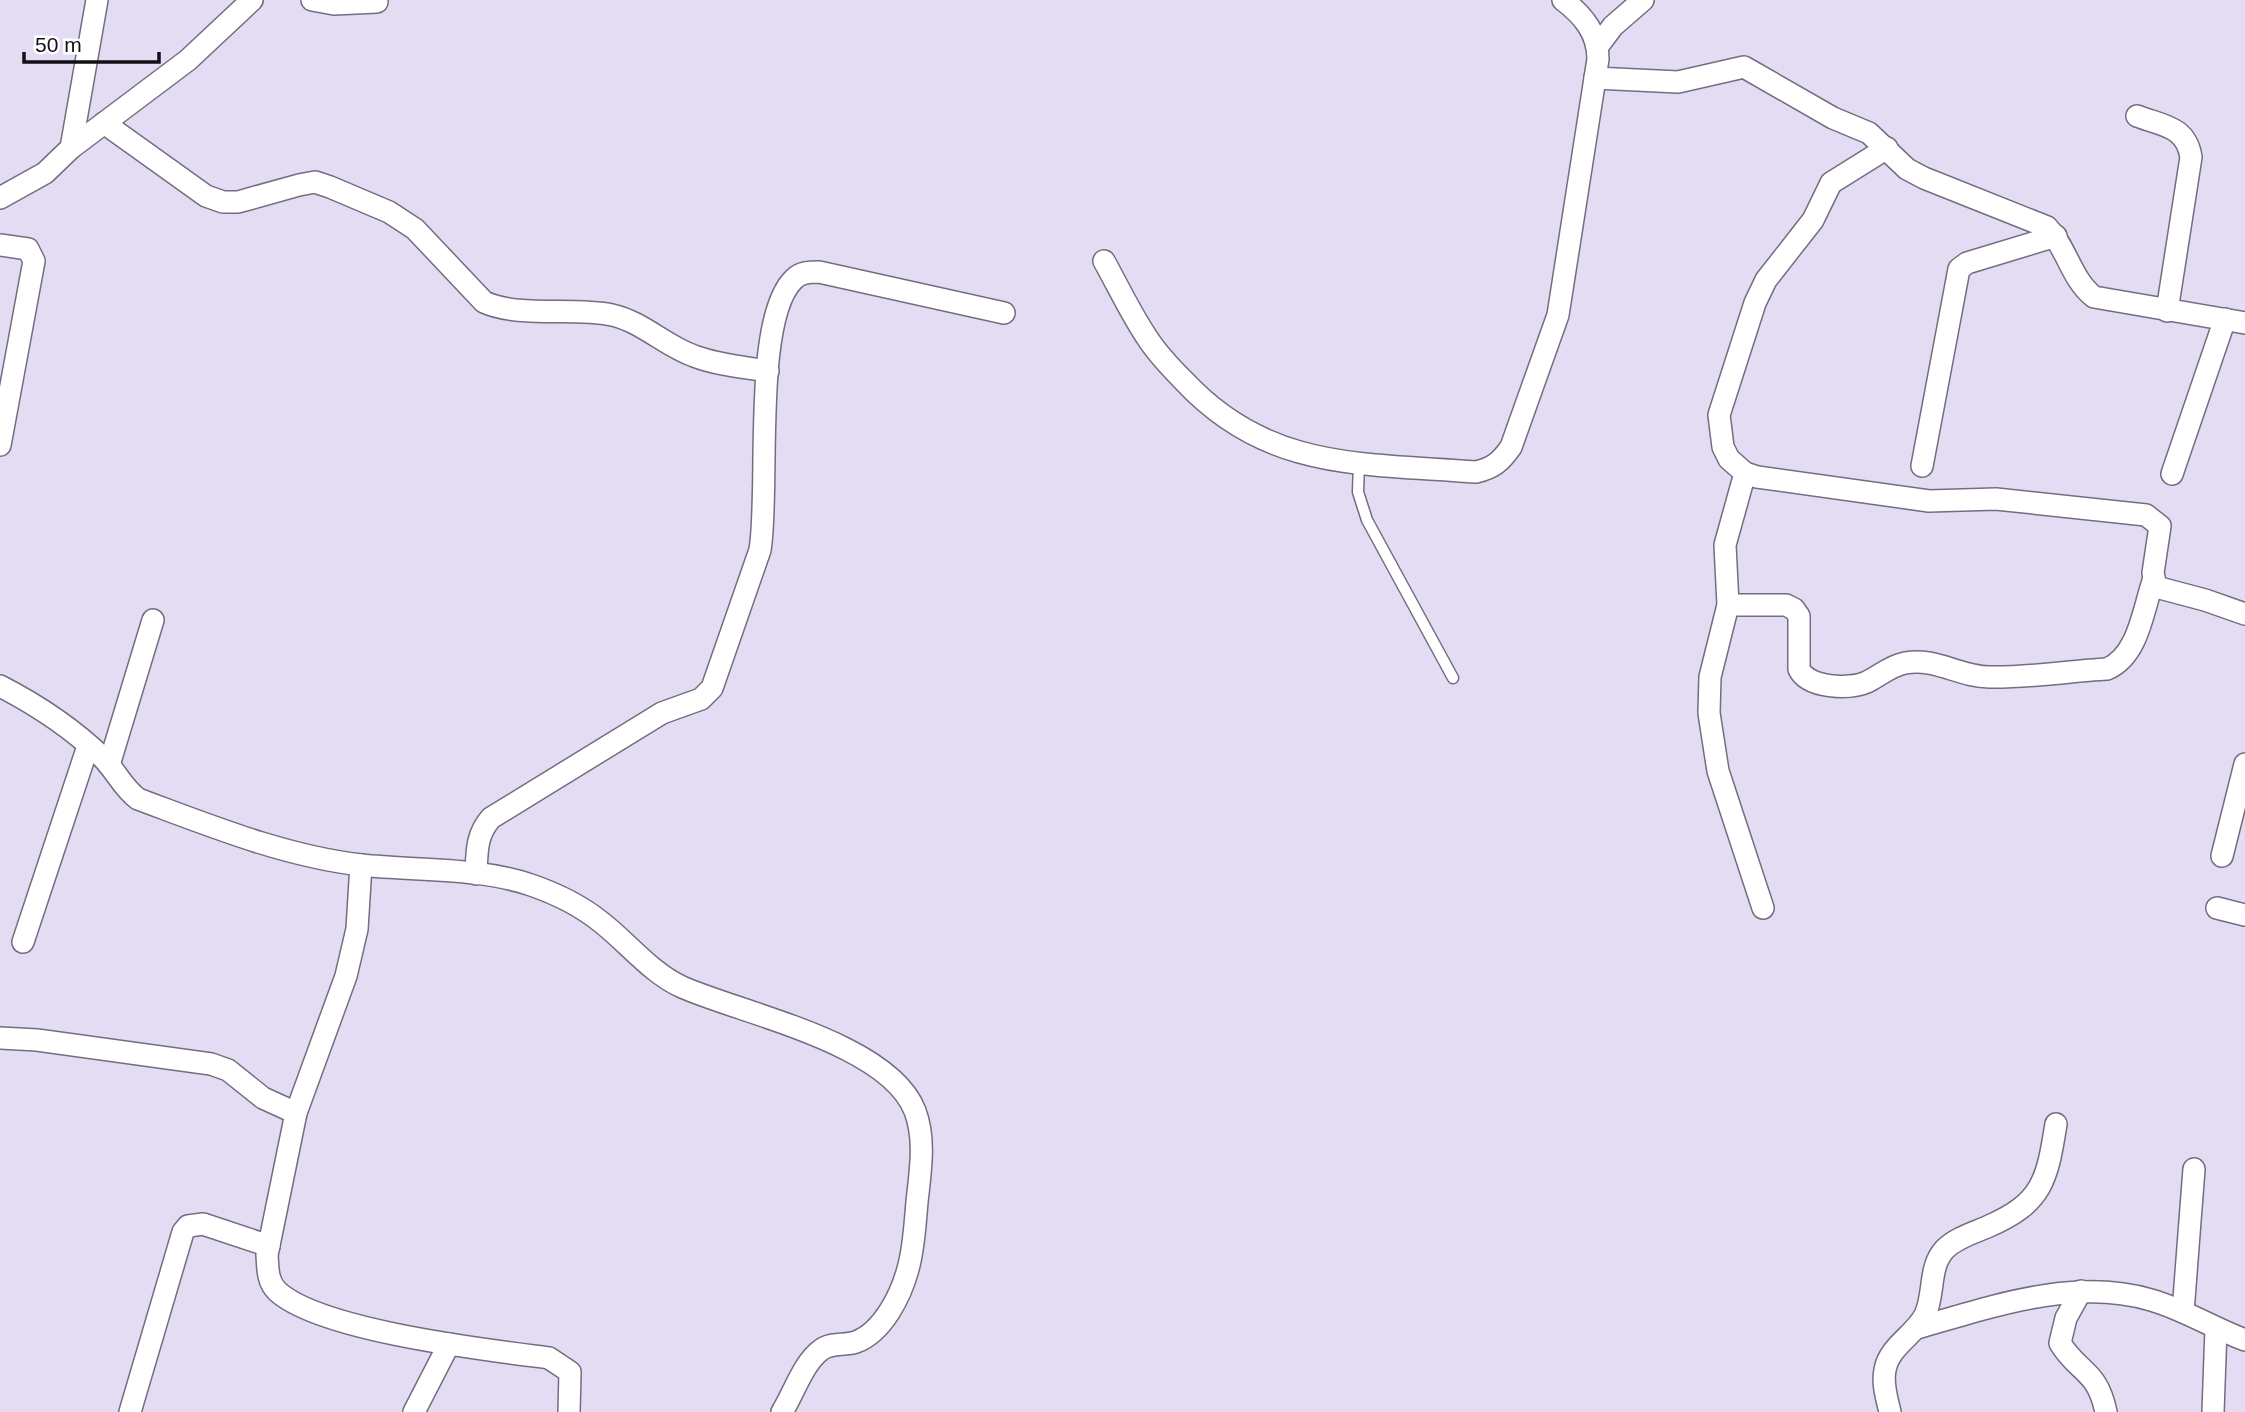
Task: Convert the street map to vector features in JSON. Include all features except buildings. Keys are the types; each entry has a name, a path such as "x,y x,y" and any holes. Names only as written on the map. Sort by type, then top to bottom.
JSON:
{"street":[{"path":"71,148 97,0"},
{"path":"0,198 30,184 71,148 188,60 252,0"},
{"path":"312,0 334,4 377,2"},
{"path":"1563,0 1579,12 1598,46"},
{"path":"1104,261 1146,337 1203,402 1234,426 1270,444 1301,454 1359,463 1476,472 1491,469 1511,447 1558,315 1598,46 1613,26 1643,0"},
{"path":"1595,78 1678,82 1744,67 1833,118 1869,133 1907,169 1924,178 2032,219 2056,236 2077,279 2094,297 2235,321 2172,474"},
{"path":"2137,116 2184,135 2191,157 2167,311"},
{"path":"104,123 206,196 223,202 238,202 315,182 388,212 415,229 484,302 498,308 583,311 614,316 631,321 695,356 768,371"},
{"path":"1728,605 1786,605 1794,609 1799,616 1799,669 1802,677 1810,682 1856,685 1891,666 1923,661 1990,677 2107,669 2120,664 2127,655 2153,581 2160,526 2146,515 1996,499 1929,500 1745,473 1729,459 1723,447 1719,415 1755,303 1766,280 1813,220 1831,183 1887,148"},
{"path":"1922,466 1959,269 1966,263 2056,236"},
{"path":"0,245 29,249 34,261 0,445"},
{"path":"476,874 477,843 482,829 491,818 662,713 701,699 712,688 760,550 763,532 761,465 770,347 783,297 794,279 806,272 819,272 1004,313"},
{"path":"1745,473 1725,545 1728,605 1710,677 1711,743 1763,908"},
{"path":"2153,581 2156,587 2163,591 2205,600 2245,614"},
{"path":"109,765 153,620"},
{"path":"0,686 48,713 109,765 124,788 138,799 301,855 360,865 476,874 527,883 565,897 600,921 672,982 803,1029 847,1049 904,1091 915,1110 922,1162 910,1259 900,1292 879,1325 868,1335 855,1342 829,1345 820,1350 782,1412"},
{"path":"23,942 88,746"},
{"path":"2222,856 2245,764"},
{"path":"360,865 357,929 346,976 296,1113 269,1246 268,1277 276,1290 299,1305 413,1338 549,1358 561,1363 570,1371 569,1412"},
{"path":"2217,908 2245,915"},
{"path":"0,1038 37,1040 211,1064 228,1070 263,1098 296,1113"},
{"path":"1891,1412 1884,1371 1888,1359 1917,1328 1930,1300 1939,1256 1959,1238 2008,1218 2028,1204 2041,1185 2050,1160 2056,1124"},
{"path":"2183,1312 2194,1169"},
{"path":"130,1412 183,1232 188,1226 203,1224 269,1246"},
{"path":"1917,1328 2037,1297 2081,1291 2150,1299 2245,1340"},
{"path":"2081,1291 2066,1318 2060,1343 2065,1352 2090,1373 2099,1387 2106,1412"},
{"path":"2213,1412 2216,1329"},
{"path":"414,1412 449,1344"}],"lane":[{"path":"1359,463 1358,492 1367,520 1453,678"}]}
